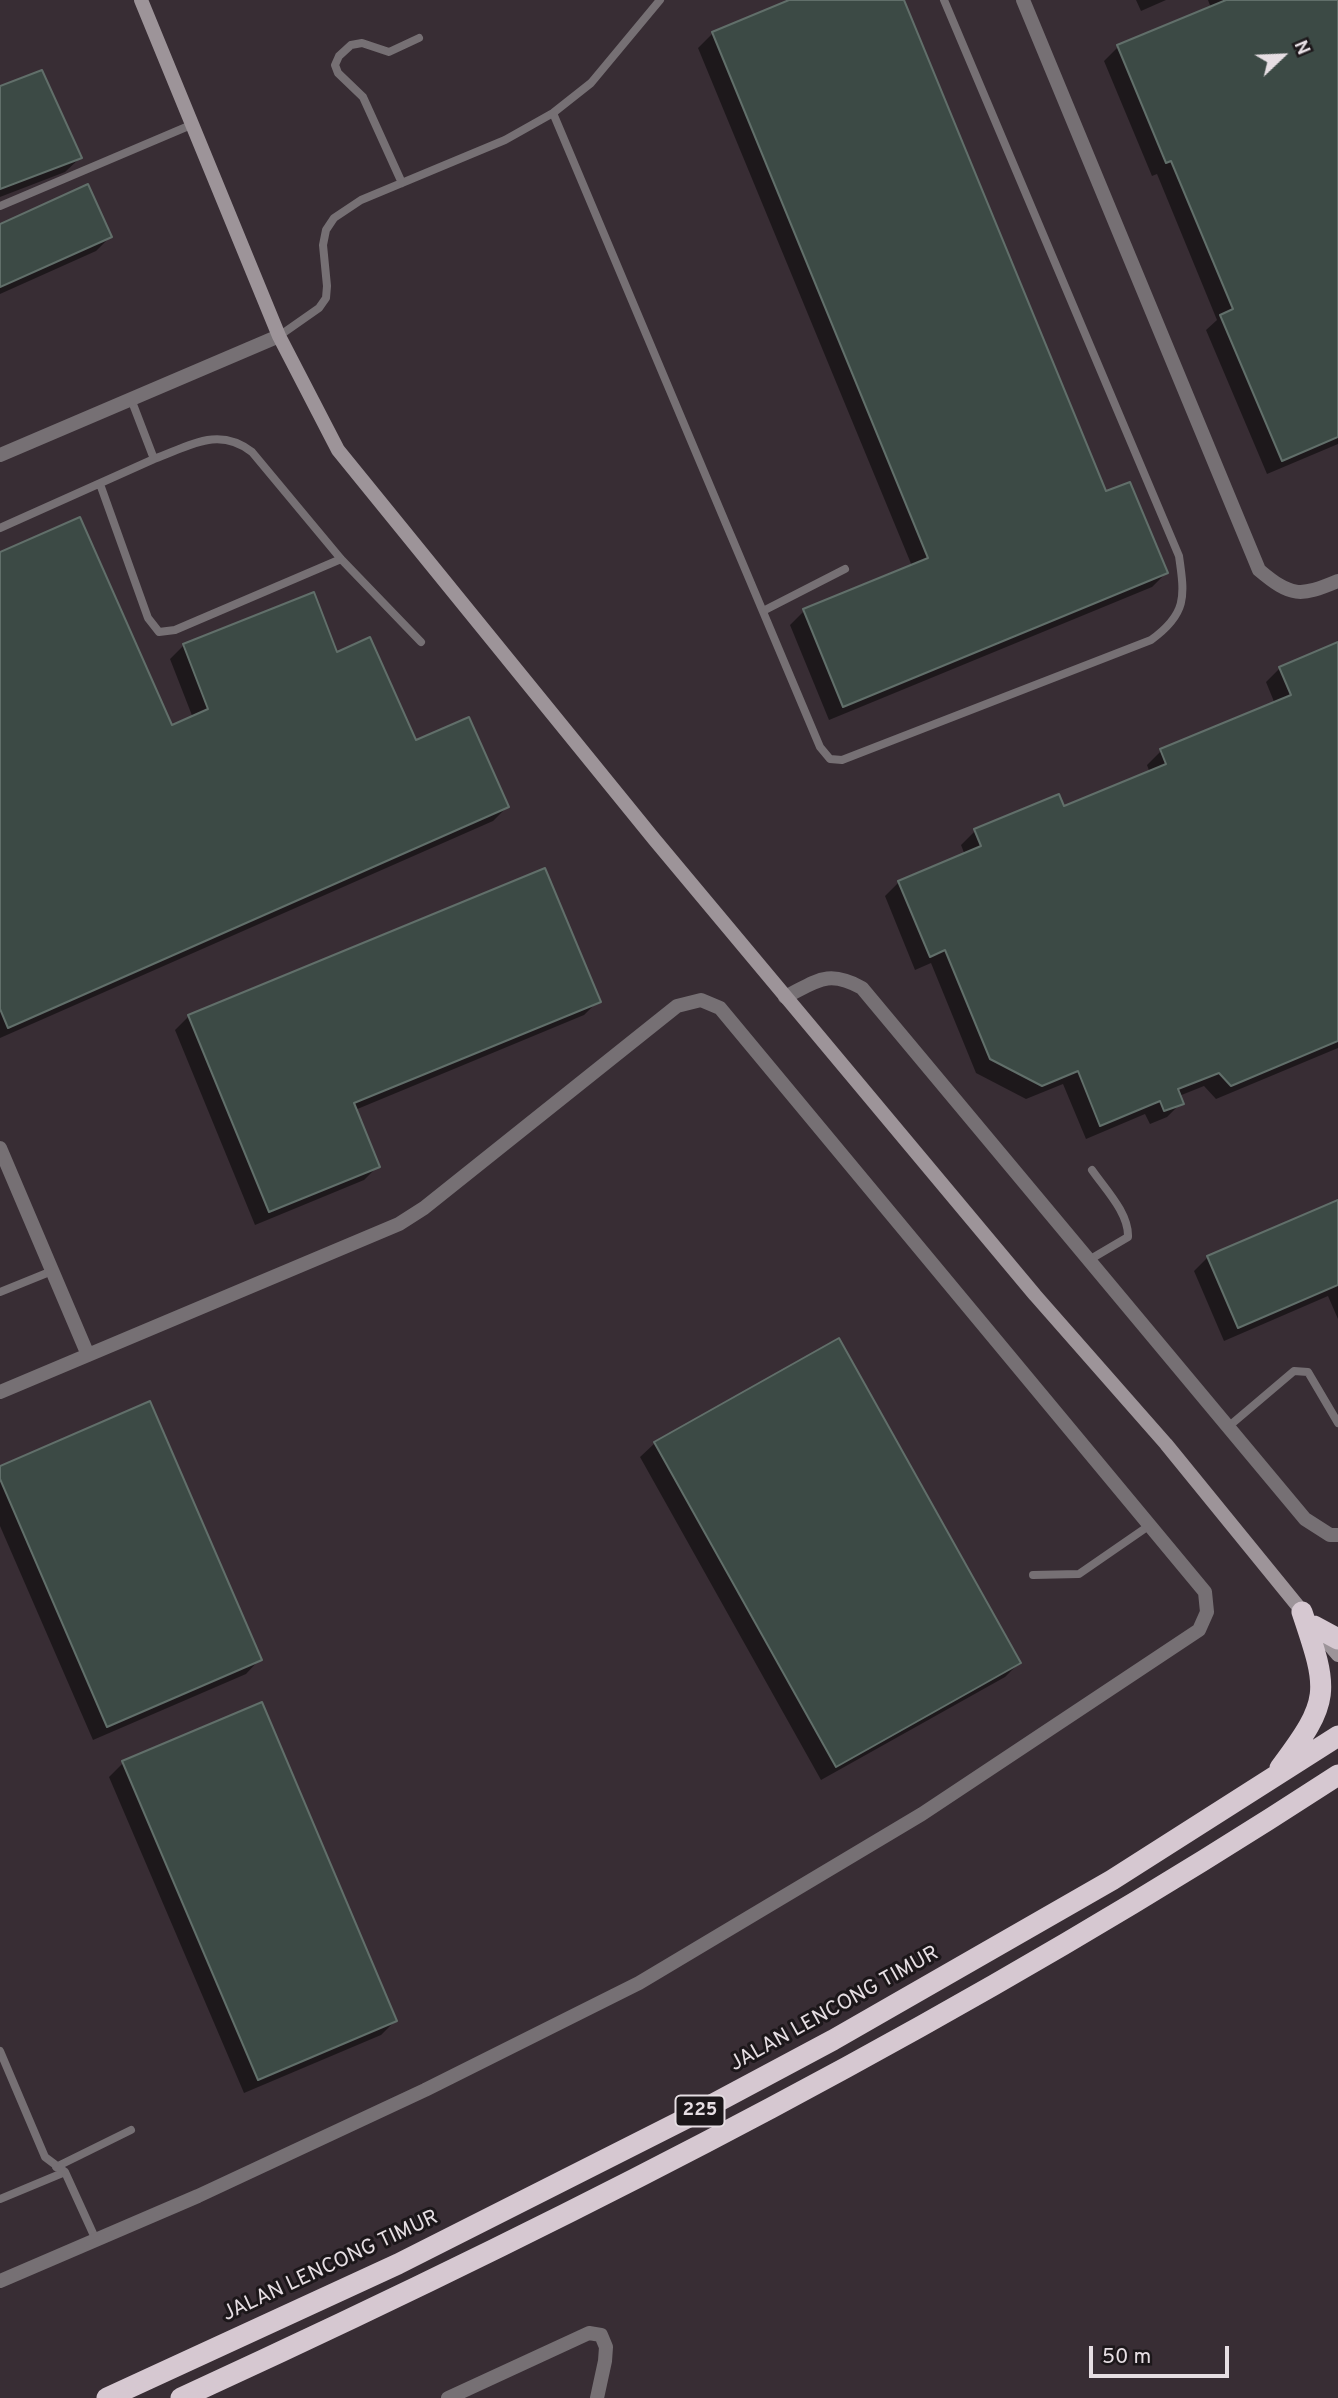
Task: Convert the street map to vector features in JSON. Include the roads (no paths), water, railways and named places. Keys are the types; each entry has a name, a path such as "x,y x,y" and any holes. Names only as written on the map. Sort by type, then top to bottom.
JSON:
{"highway":[{"path":"1308,1619 1338,1640"},
{"path":"1270,1780 1311,1727 1319,1710 1322,1692 1308,1619"},
{"name":"JALAN LENCONG TIMUR","path":"107,2398 398,2264 699,2111 983,1956 1112,1881 1338,1736"},
{"name":"225","path":"181,2398 373,2310 642,2177 948,2012 1223,1850 1338,1775"},
{"path":"1290,1806 1338,1793"}],"street":[{"path":"141,0 279,336 338,450 785,998 1035,1296 1166,1444 1338,1655"},
{"path":"1023,0 1259,570 1282,589 1311,593 1338,581"},
{"path":"0,455 279,336"},
{"path":"785,998 826,976 844,978 862,988 1305,1519 1330,1535 1338,1535"},
{"path":"0,1392 399,1224 424,1208 677,1006 701,1000 720,1008 1150,1525 1205,1592 1207,1612 1199,1630 922,1814 639,1983 425,2090 0,2281"},
{"path":"0,1148 88,1355"},
{"path":"448,2398 589,2333 601,2335 606,2347 597,2398"}],"lane":[{"path":"279,336 319,308 326,298 323,245 326,230 334,218 361,200 505,140 553,113 592,83 660,0"},
{"path":"553,113 820,747 830,758 842,760 1152,640 1171,626 1181,608 1184,587 1179,556 944,0"},
{"path":"402,183 363,97 338,73 335,65 339,56 351,45 362,43 389,51 419,38"},
{"path":"0,206 191,125"},
{"path":"131,400 155,459"},
{"path":"0,528 155,459 215,437 239,442 252,452 341,559 421,642"},
{"path":"100,484 148,618 159,632 175,630 341,559"},
{"path":"763,611 845,569"},
{"path":"1089,1260 1128,1237 1129,1226 1092,1170"},
{"path":"0,1292 52,1271"},
{"path":"1228,1427 1294,1371 1308,1372 1338,1423"},
{"path":"1033,1575 1079,1574 1150,1525"},
{"path":"0,2051 45,2157 65,2172 96,2240"},
{"path":"56,2167 131,2130"},
{"path":"0,2199 65,2172"}]}
